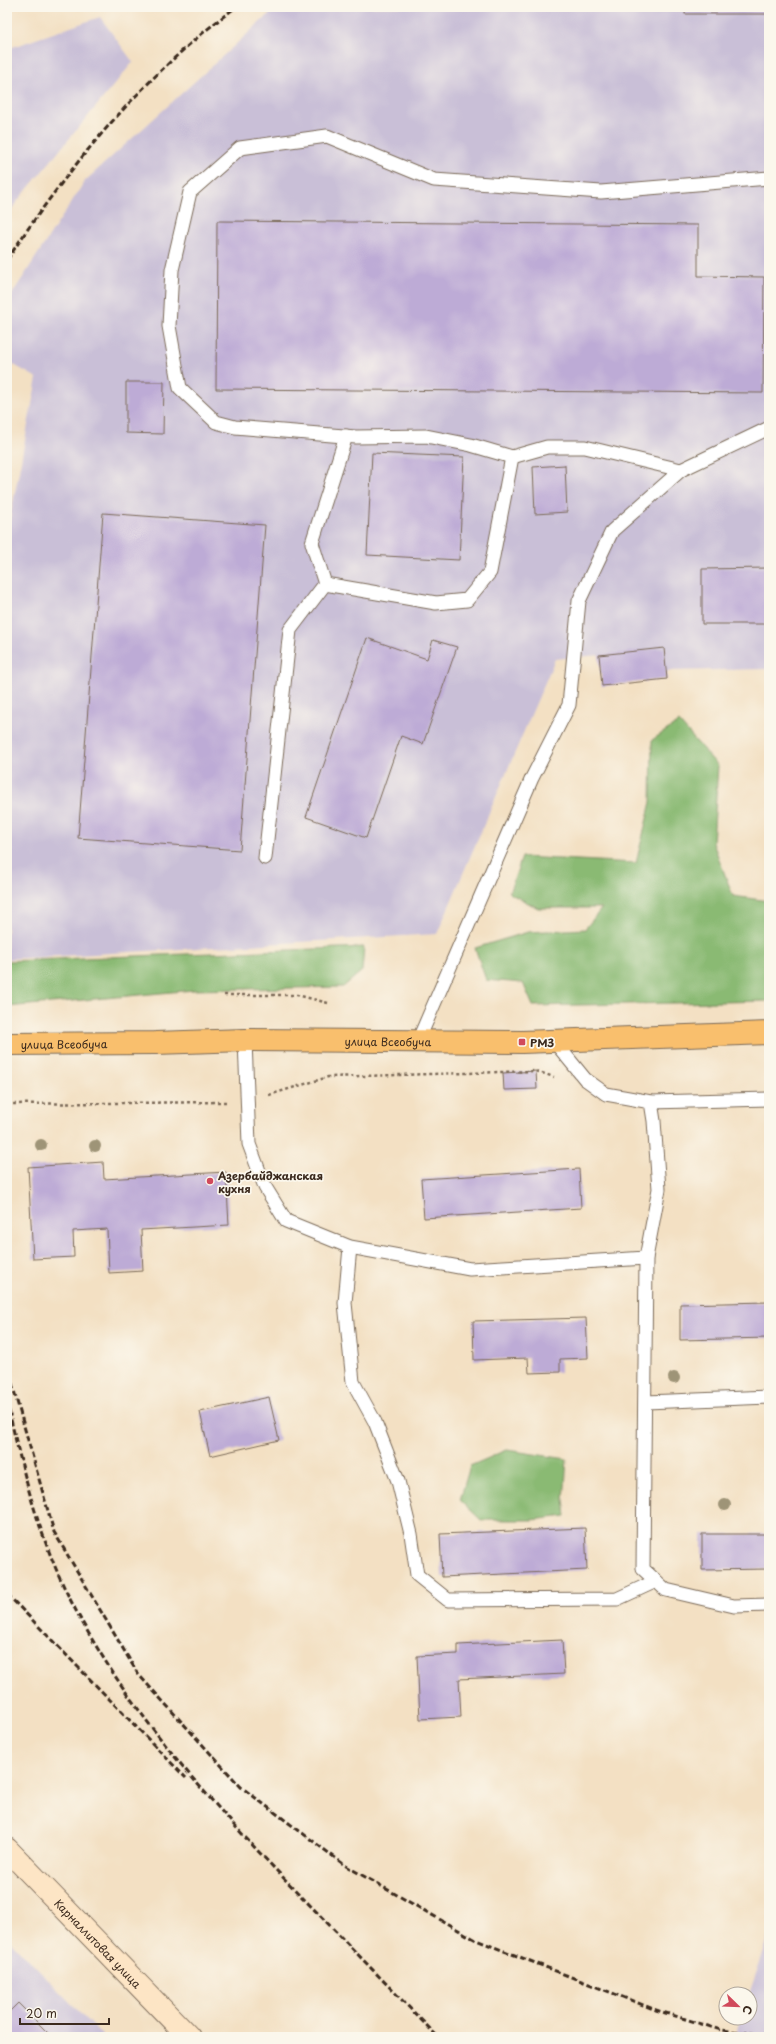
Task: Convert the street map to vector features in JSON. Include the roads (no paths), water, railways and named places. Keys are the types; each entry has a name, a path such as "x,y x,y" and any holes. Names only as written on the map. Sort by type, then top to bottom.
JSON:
{"main road":[{"name":"улица Всеобуча","path":"7,1044 155,1043 245,1040 554,1041 769,1033"}],"street":[{"name":"Карналлитовая улица","path":"7,1849 188,2037"}],"lane":[{"path":"682,470 585,447 547,447 512,457 471,445 426,436 346,436 235,428 216,422 180,388 170,326 172,277 190,192 240,148 327,136 434,180 601,192 769,178"},
{"path":"418,1041 532,778 569,705 579,601 612,531 682,470 769,428"},
{"path":"325,584 312,543 346,436"},
{"path":"325,584 436,603 467,600 490,572 512,457"},
{"path":"265,858 290,630 325,584"},
{"path":"245,1040 249,1144 265,1187 286,1221 350,1247 470,1269 646,1258"},
{"path":"554,1041 585,1080 606,1094 651,1102 769,1099"},
{"path":"651,1102 654,1121 658,1189 646,1258 646,1402 643,1570 666,1590 734,1606 769,1605"},
{"path":"350,1247 345,1303 353,1382 375,1422 398,1481 410,1534 417,1575 448,1600 617,1599 656,1581"},
{"path":"646,1402 769,1397"}],"railway":[{"path":"7,9 14,7"},
{"path":"7,260 56,191 111,123 171,61 236,7"},
{"path":"7,1366 54,1532 138,1674 241,1787 346,1866 476,1940 656,2010 721,2030 769,2035"},
{"path":"7,1402 18,1450 46,1544 65,1589 88,1632 113,1673 171,1752 234,1825 438,2037"},
{"path":"7,1594 186,1778"}],"place":[{"name":"РМЗ","path":"522,1042"},
{"name":"Азербайджанская кухня","path":"210,1181"}]}
